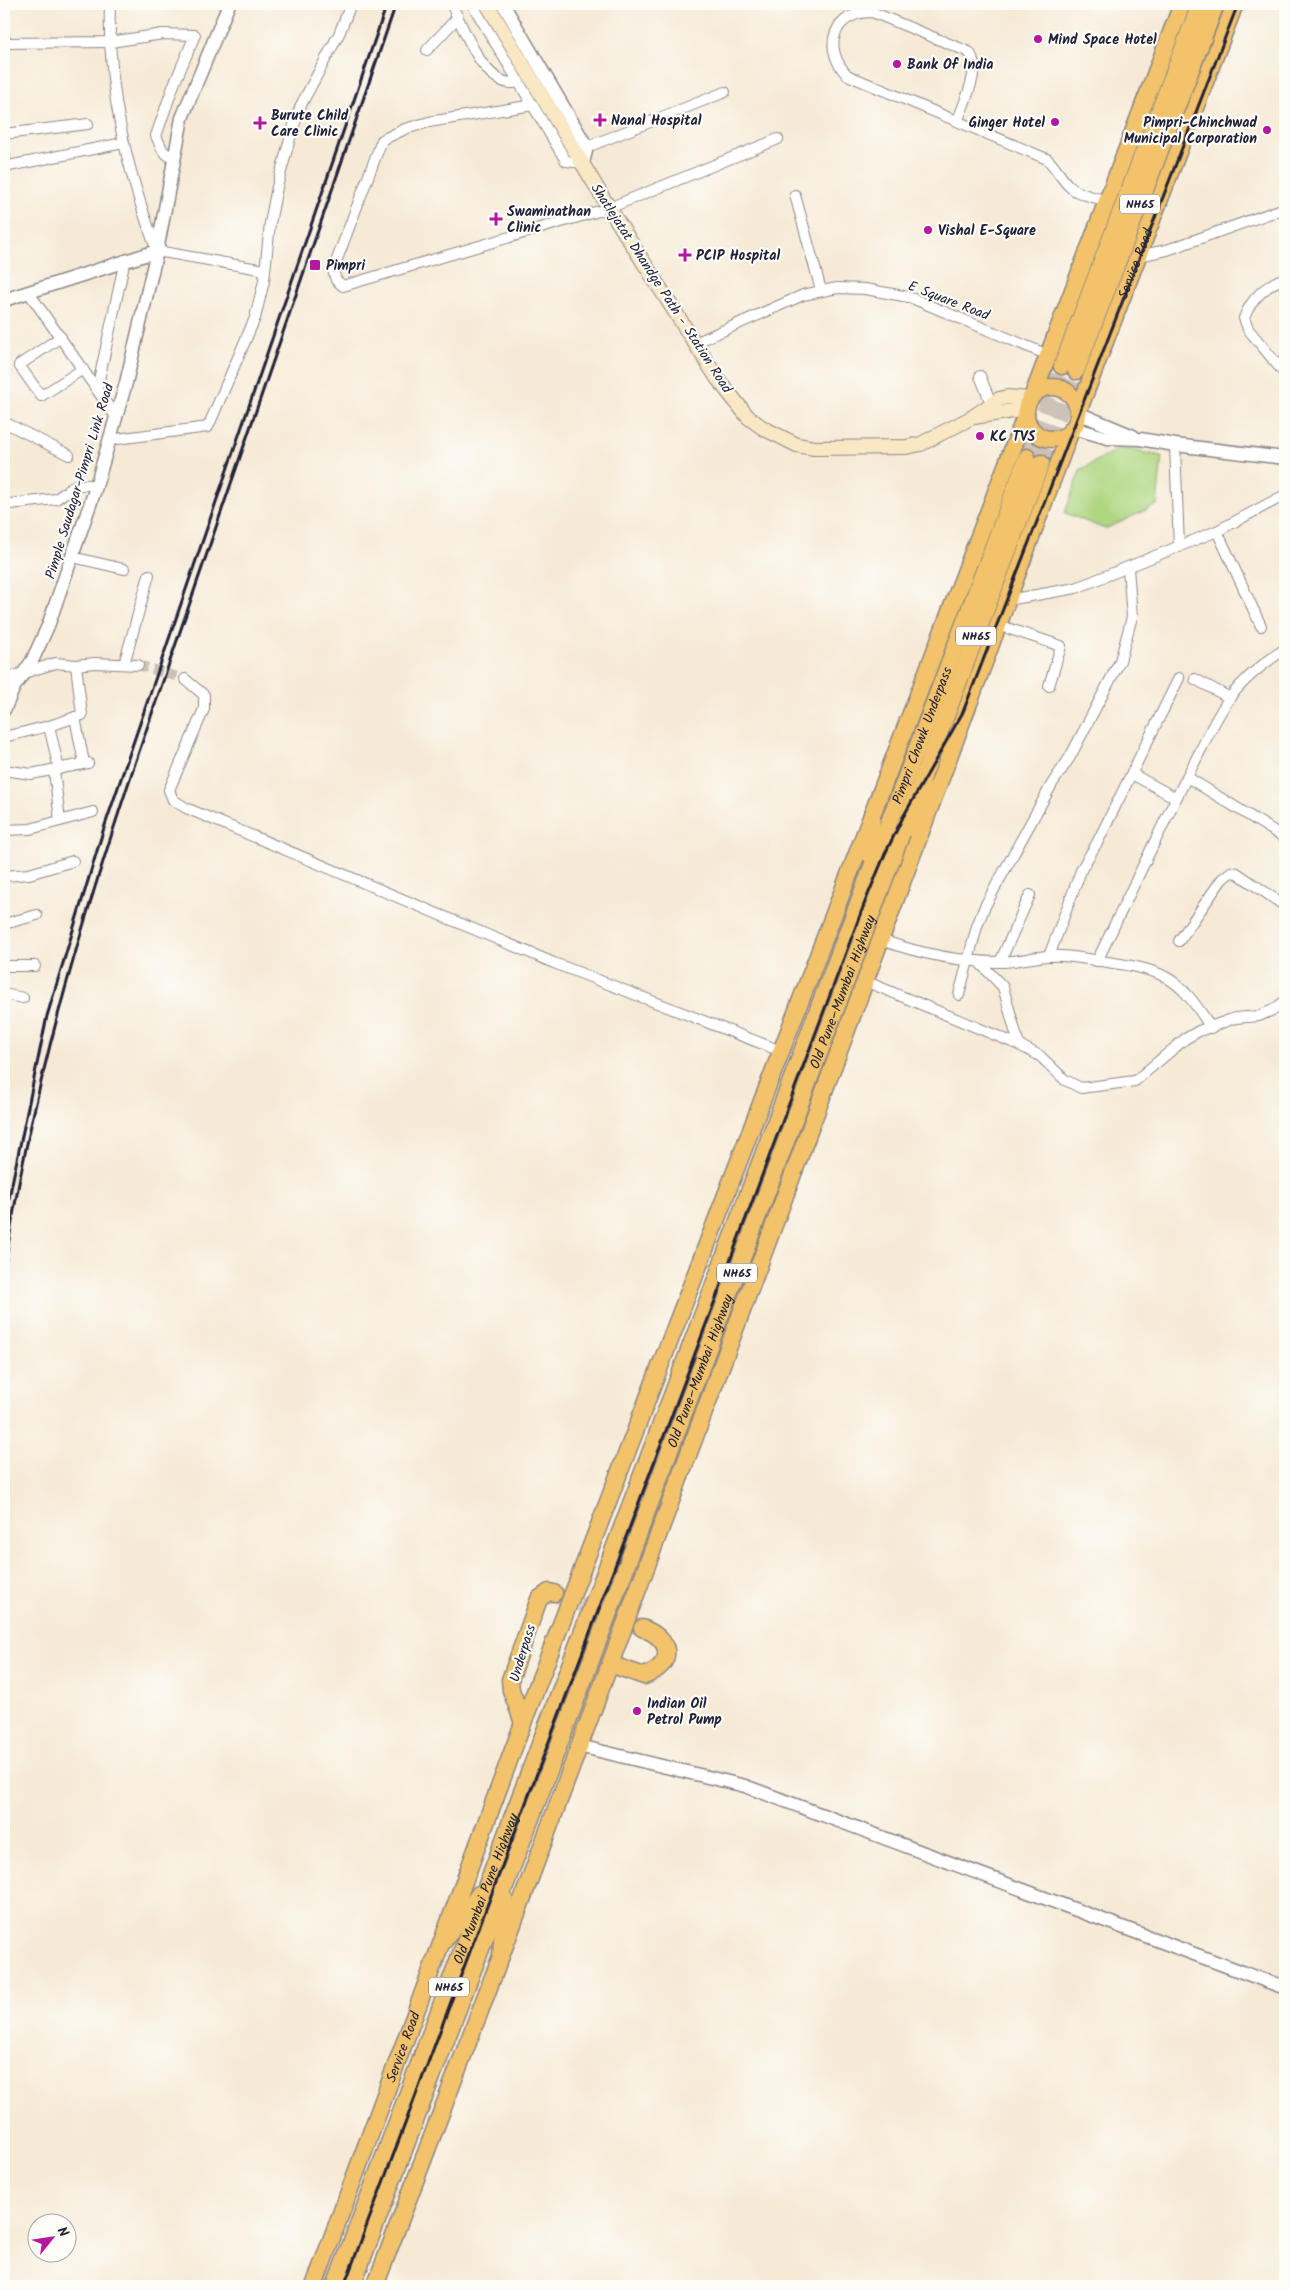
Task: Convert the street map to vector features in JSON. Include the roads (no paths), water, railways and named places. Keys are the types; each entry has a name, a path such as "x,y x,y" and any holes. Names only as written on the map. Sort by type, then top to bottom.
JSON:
{"main road":[{"name":"Shatlejatat Dhandge Path - Station Road","path":"487,4 609,208 718,378 748,417 763,428 797,445 828,450 906,447 922,444 971,418 991,403 1008,397 1029,404"},
{"path":"1029,404 1046,387 1061,388 1073,397 1075,421 1058,438 1043,437 1031,428 1029,404 1182,4"},
{"name":"NH65","path":"1196,35 1200,4"},
{"name":"NH65","path":"1069,369 1196,35 1216,4"},
{"name":"Service Road","path":"938,785 1235,4"},
{"name":"Shatlejatat Dhandge Path - Station Road","path":"971,418 1029,404"},
{"name":"Service Road","path":"314,2286 524,1723 1029,404"},
{"name":"Pimpri Chowk Underpass","path":"868,872 1034,460 895,851"},
{"path":"895,851 938,785"},
{"path":"375,2286 501,1956 938,785"},
{"path":"868,872 872,814"},
{"name":"Old Pune–Mumbai Highway","path":"578,1695 895,851"},
{"name":"Old Pune–Mumbai Highway","path":"562,1687 868,872"},
{"name":"Underpass","path":"524,1723 511,1690 510,1680 539,1599 549,1592 554,1593"},
{"path":"610,1664 644,1676 660,1667 667,1653 665,1645 660,1637 642,1628"},
{"name":"Old Mumbai Pune Highway","path":"352,2286 499,1878 562,1687"},
{"name":"Old Mumbai Pune Highway","path":"335,2286 499,1878 578,1695"},
{"path":"499,1878 501,1956"},
{"path":"443,1942 499,1878"}],"street":[{"path":"110,4 110,42 115,97 123,143 141,210 157,251"},
{"name":"Pimple Saudagar-Pimpri Link Road","path":"4,710 14,687 24,674 48,626 96,485 116,417 157,251 178,133 189,96 229,4"},
{"path":"109,440 208,427 255,318 264,280 277,187 292,131 301,105 339,34 351,4"},
{"path":"451,4 477,55 491,74 502,82 511,84 519,82"},
{"path":"472,4 566,160 583,163 587,147 502,4"},
{"path":"958,120 975,69 974,58 969,52 872,12 856,13 839,24 833,42 834,50 841,67 848,75 1047,159 1069,186 1081,193 1107,201"},
{"path":"427,50 458,17"},
{"path":"4,43 110,42 163,34 195,35 173,86 156,136 163,151 173,159"},
{"path":"587,147 725,92"},
{"path":"533,105 429,122 405,129 382,140 333,270 336,280 343,286 609,208 778,139"},
{"path":"4,134 88,124"},
{"path":"4,153 5,166 123,143"},
{"path":"795,195 821,290"},
{"path":"1138,256 1168,250 1285,208"},
{"path":"4,300 157,251 264,270"},
{"path":"97,389 125,260"},
{"path":"1285,278 1272,282 1249,306 1244,318 1248,329 1285,374"},
{"name":"E Square Road","path":"695,343 802,295 837,288 865,289 909,297 1048,355"},
{"path":"29,293 116,417"},
{"path":"61,337 19,365 41,396 83,369"},
{"path":"980,376 991,403"},
{"path":"1075,421 1108,438 1140,439 1285,458"},
{"path":"4,422 69,455"},
{"path":"1175,445 1179,547"},
{"path":"10,504 56,499 76,485 96,485"},
{"path":"1008,600 1076,588 1217,531 1285,495"},
{"path":"1217,531 1261,626"},
{"path":"72,557 124,569"},
{"path":"959,995 974,960 977,926 986,906 1052,784 1070,757 1120,660 1132,616 1128,568"},
{"path":"124,664 149,575"},
{"path":"998,625 1061,646 1049,686"},
{"path":"1097,960 1176,798 1230,698 1263,664 1285,649"},
{"path":"4,679 56,663 76,665 94,663 138,665"},
{"path":"4,737 49,726 82,715 76,665"},
{"path":"1049,956 1082,868 1097,843 1132,774 1178,678"},
{"path":"185,679 204,695 204,709 169,790 173,800 186,808 554,962 781,1051"},
{"path":"1195,679 1230,698"},
{"path":"4,770 31,774 86,763 75,717"},
{"path":"49,726 57,769 60,821"},
{"path":"1132,774 1176,798"},
{"path":"1187,777 1285,838"},
{"path":"4,830 30,829 93,812"},
{"path":"4,876 29,874 73,862"},
{"path":"1179,941 1222,879 1231,872 1237,873 1285,906"},
{"path":"1000,962 1030,895"},
{"path":"4,924 37,915"},
{"path":"880,940 914,951 974,960 1000,962 1049,956 1097,960 1144,967 1169,978 1193,1000 1211,1028"},
{"path":"974,960 1003,987 1019,1044"},
{"path":"4,966 35,966"},
{"path":"865,981 1019,1044 1040,1056 1065,1080 1081,1088 1135,1081 1185,1039 1199,1031 1236,1018 1259,1016 1275,1009 1285,1001"},
{"path":"4,994 23,998"},
{"path":"579,1746 744,1786 1285,1988"}],"tunnel":[{"path":"1027,457 1062,366"},
{"path":"1041,463 1076,371"},
{"path":"138,665 185,679"},
{"path":"558,1595 638,1627"}],"railway":[{"path":"4,1222 47,1016 103,831 387,4"},
{"path":"4,1272 18,1188 35,1106 55,1024 103,862 396,4"},
{"path":"344,2286 865,902 903,817 963,712 1238,4"}],"place":[{"name":"Mind Space Hotel","path":"1038,39"},
{"name":"Bank Of India","path":"897,64"},
{"name":"Nanal Hospital","path":"600,120"},
{"name":"Ginger Hotel","path":"1055,122"},
{"name":"Burute Child Care Clinic","path":"260,123"},
{"name":"Pimpri-Chinchwad Municipal Corporation","path":"1267,130"},
{"name":"Swaminathan Clinic","path":"496,219"},
{"name":"Vishal E-Square","path":"928,230"},
{"name":"PCIP Hospital","path":"685,255"},
{"name":"Pimpri","path":"315,265"},
{"name":"KC TVS","path":"980,436"},
{"name":"Indian Oil Petrol Pump","path":"637,1711"}]}
